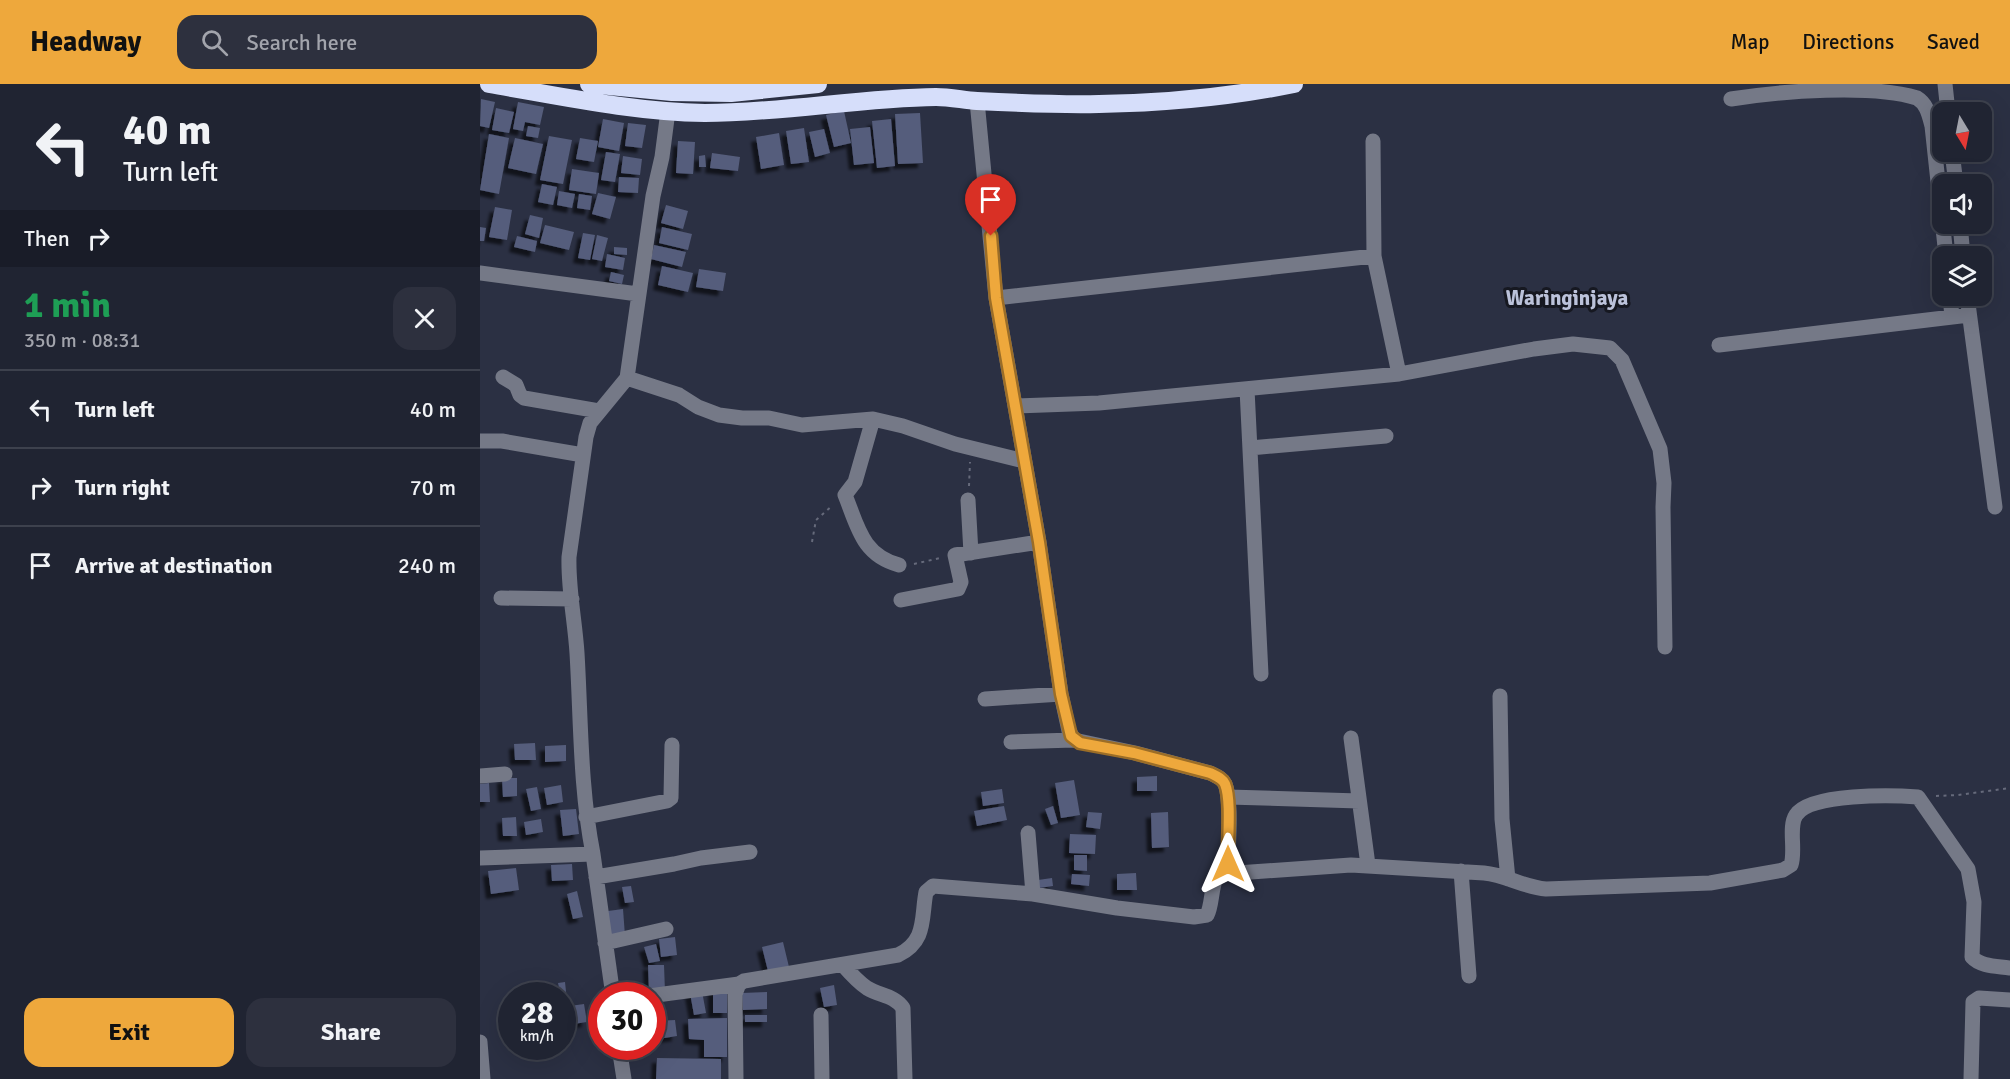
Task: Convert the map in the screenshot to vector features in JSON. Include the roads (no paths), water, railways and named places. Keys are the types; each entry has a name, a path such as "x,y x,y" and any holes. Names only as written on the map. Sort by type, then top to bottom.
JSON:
{"highway":[{"path":"489,84 569,98 668,111 736,112 939,97 1099,104 1171,100 1236,89 1294,84"},
{"path":"589,84 672,92 731,93 818,84"},
{"path":"1171,100 1185,84"}],"street":[{"path":"1731,99 1837,84 1890,88 1919,99 1928,110 1932,126 1945,246"},
{"path":"1945,84 1947,102"},
{"path":"977,100 996,298 1039,542 1061,694 1069,731 1074,740"},
{"path":"611,982 586,817 576,635 569,556 583,455 590,423 627,378 638,294 668,111"},
{"path":"1373,141 1374,256 1399,374"},
{"path":"996,298 1374,256"},
{"path":"480,273 638,294"},
{"path":"1951,306 1952,317"},
{"path":"1968,306 1995,507"},
{"path":"1719,345 1969,315"},
{"path":"1016,406 1099,403 1399,374 1573,344 1611,348 1622,360 1660,450 1664,483 1665,646"},
{"path":"503,377 516,385 520,395 524,398 599,411"},
{"path":"627,378 678,395 698,407 719,415 769,418 802,425 873,419 1024,461"},
{"path":"1247,389 1261,674"},
{"path":"873,419 855,482 845,495 868,547 885,561 899,565"},
{"path":"1250,448 1386,436"},
{"path":"480,441 502,441 583,455"},
{"path":"968,500 971,553"},
{"path":"902,600 958,589 961,582 955,555 1039,542"},
{"path":"501,598 572,599"},
{"path":"985,699 1061,694"},
{"path":"1500,696 1501,799 1508,879"},
{"path":"1351,738 1368,865"},
{"path":"1011,742 1074,740 1210,773 1224,783 1228,797 1228,864 1232,872"},
{"path":"586,817 667,801 670,798 672,746"},
{"path":"480,776 505,774"},
{"path":"1228,797 1359,801"},
{"path":"666,994 739,984 744,981 898,955 905,952 919,935 927,891 933,886 1033,894 1117,908 1194,917 1204,916 1210,910 1210,894 1216,878 1232,872 1323,866 1368,865 1494,874 1523,886 1546,889 1710,883 1783,870 1791,865 1793,858 1792,824 1795,816 1809,807 1828,800 1848,798 1918,797 1968,869 1974,902 1972,957 1976,962 1984,965 2010,968"},
{"path":"1028,834 1033,894"},
{"path":"596,877 701,858 750,852"},
{"path":"480,858 593,854"},
{"path":"1461,871 1469,976"},
{"path":"605,943 666,930"},
{"path":"843,965 863,985 896,999 903,1008 905,1079"},
{"path":"736,1079 735,994 739,984"},
{"path":"1971,1079 1973,1002 1979,998 2010,1000"},
{"path":"821,1015 822,1079"},
{"path":"480,1042 483,1079"},
{"path":"621,1060 624,1079"}],"district":[{"name":"Waringinjaya","path":"1567,298"}]}
